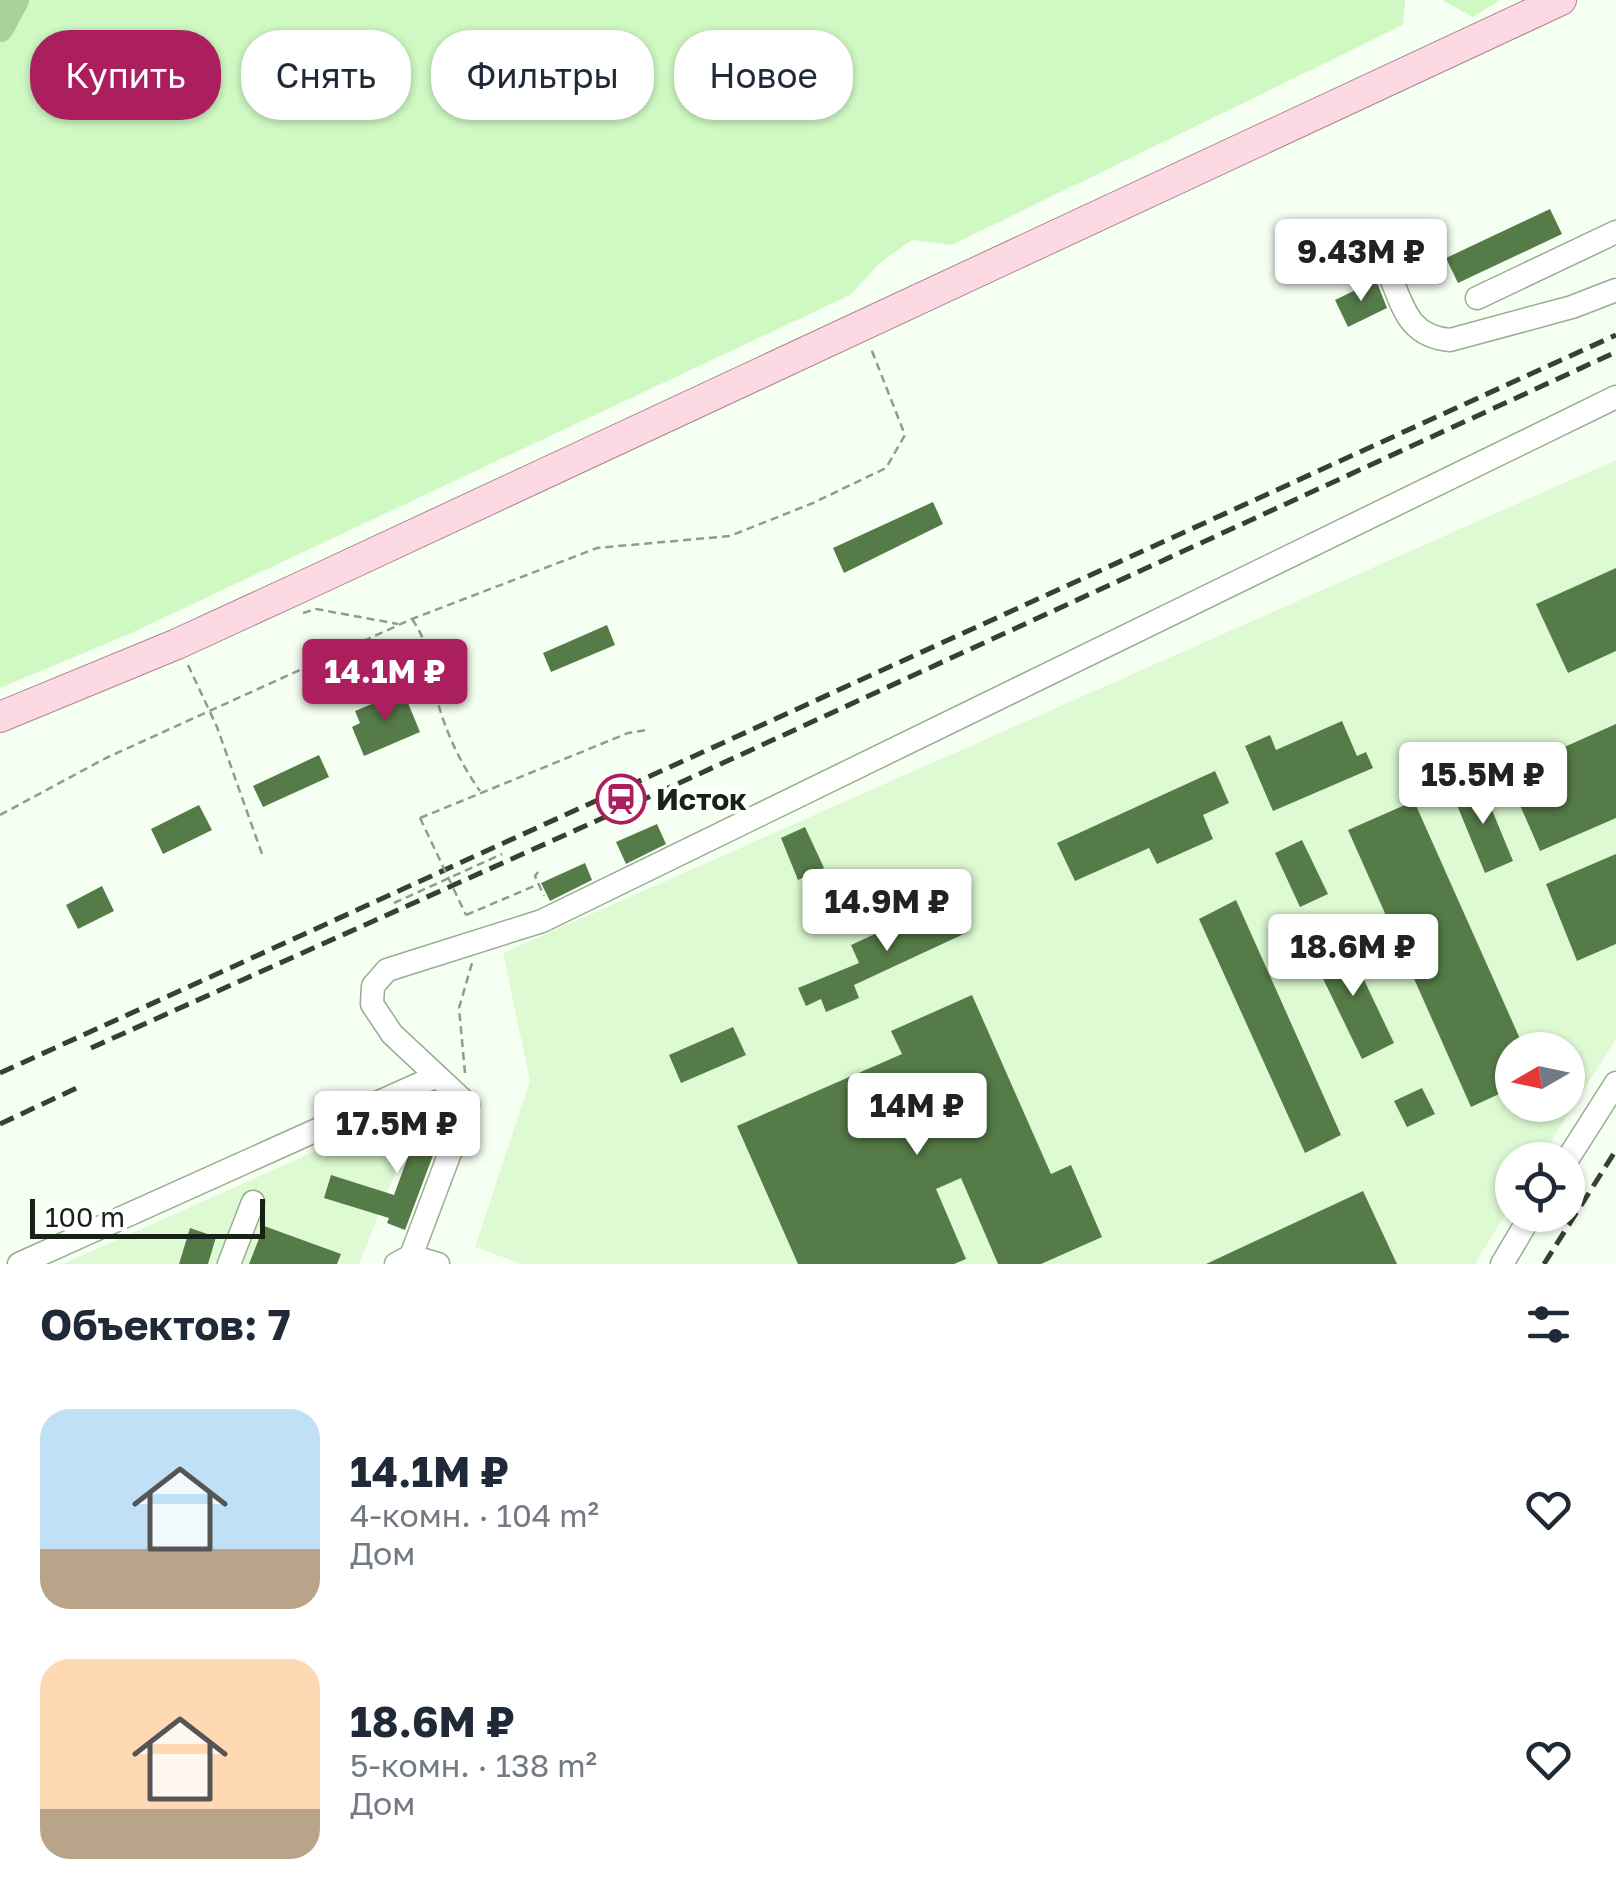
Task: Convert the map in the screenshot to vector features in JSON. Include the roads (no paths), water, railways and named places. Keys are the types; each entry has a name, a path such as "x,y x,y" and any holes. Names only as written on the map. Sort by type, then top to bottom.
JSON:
{"main road":[{"path":"0,716 176,644 1561,0"}],"street":[{"path":"1478,298 1616,232"},
{"path":"1387,269 1414,327 1431,338 1450,340 1572,308 1616,290"},
{"path":"438,1264 404,1260 468,1105 392,1034 372,1004 373,986 387,970 553,916 1616,396"},
{"path":"19,1264 437,1076"},
{"path":"1578,1142 1616,1083"},
{"path":"230,1264 253,1202"},
{"path":"1502,1264 1521,1232"}],"waterway":[{"name":"Исток","path":"0,28 15,0"}],"railway":[{"path":"0,1073 1616,335"},
{"path":"91,1048 625,808 1616,352"},
{"path":"0,1124 83,1085"},
{"path":"1544,1264 1616,1150"}],"place":[{"name":"Исток","path":"621,799"}]}
